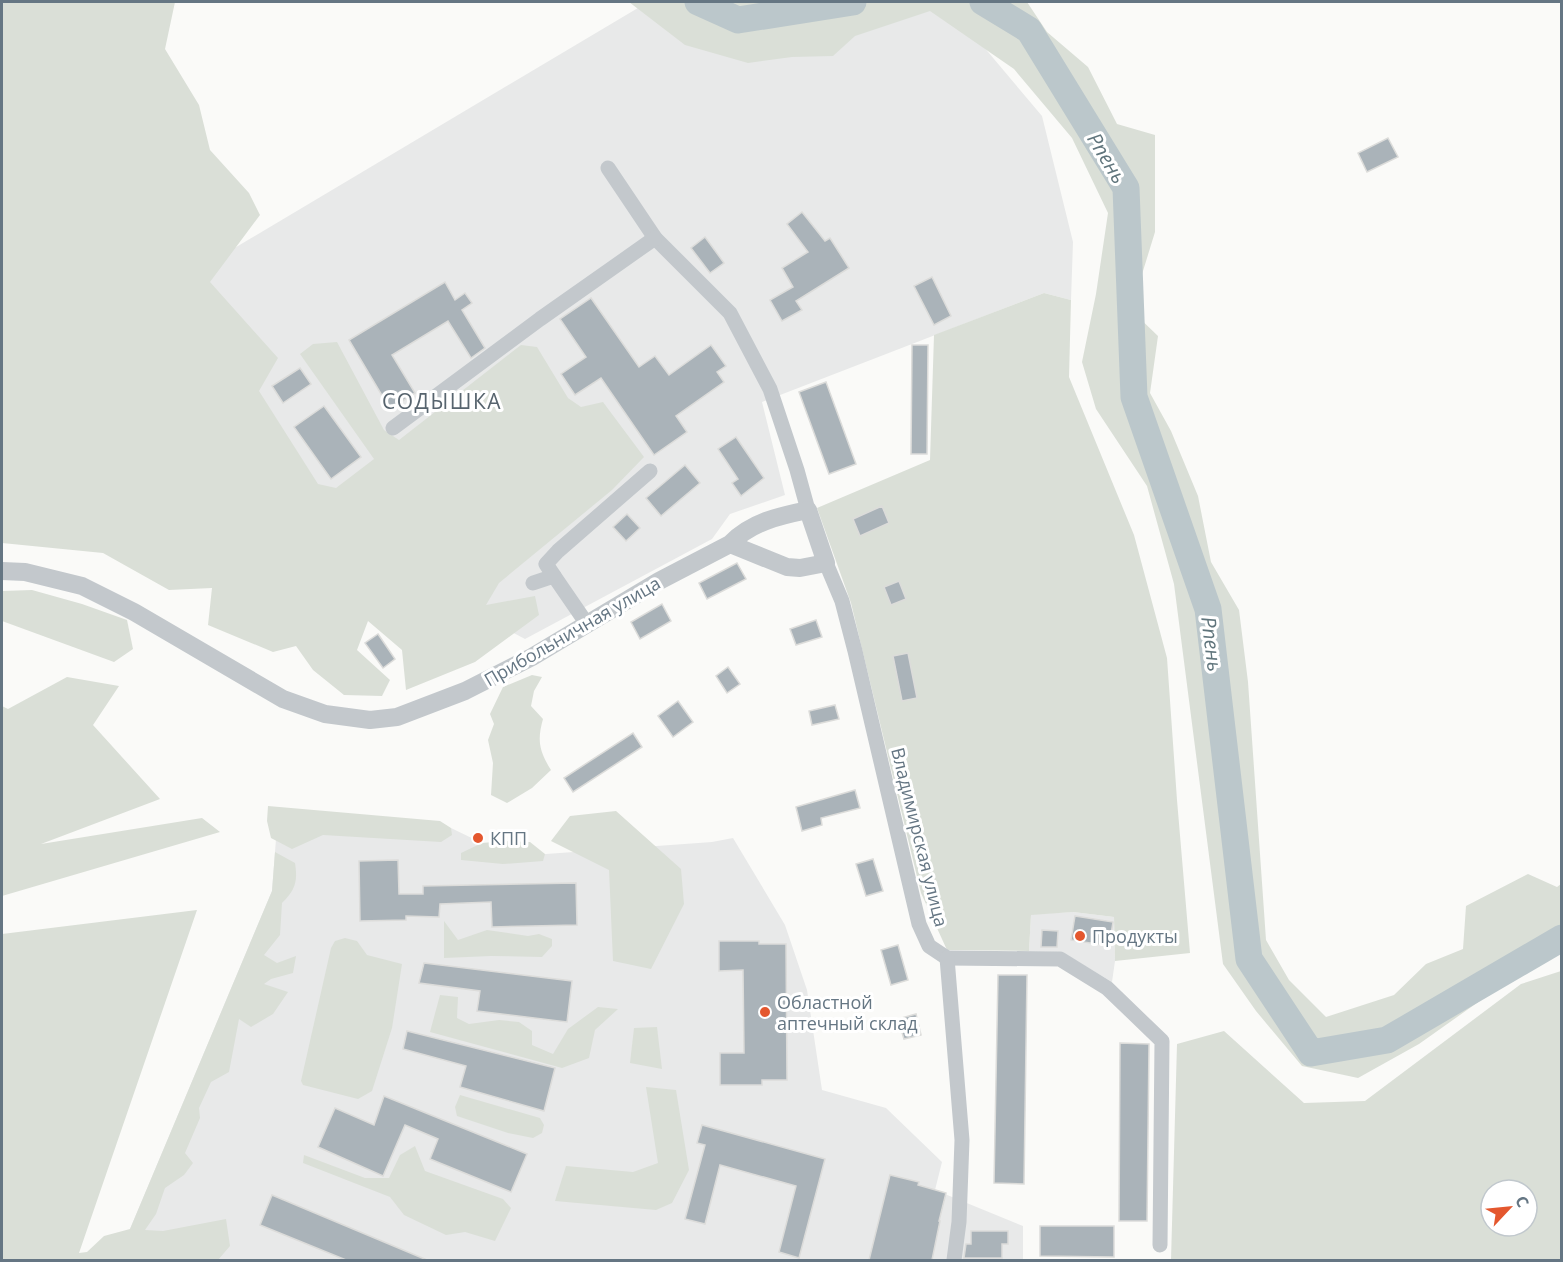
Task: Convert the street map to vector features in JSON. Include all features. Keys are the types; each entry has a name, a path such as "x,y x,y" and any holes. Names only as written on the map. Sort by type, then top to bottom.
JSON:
{"street":[{"path":"608,168 655,238 730,313 770,389 826,562 800,568 787,567 730,544"},
{"path":"393,428 540,319 655,238"},
{"path":"587,624 546,564 650,471"},
{"name":"Прибольничная улица","path":"2,571 25,572 82,586 134,612 283,699 325,714 370,720 398,717 499,674 659,581 730,544 759,523 808,510"},
{"name":"Владимирская улица","path":"826,562 842,601 855,651 919,924 929,946 947,958"},
{"path":"533,583 554,576"},
{"path":"954,1260 959,1222 962,1140 947,958 1060,959 1107,988 1162,1041 1160,1245"}],"shaded area":[{"path":"2,2 175,2 165,49 199,105 210,150 249,193 260,215 210,282 278,358 259,391 318,484 336,488 374,459 300,354 313,344 337,342 384,430 399,440 521,345 537,347 568,398 581,407 603,402 644,457 612,490 499,583 486,605 535,596 539,615 475,662 406,690 402,650 368,621 357,650 390,680 382,696 344,695 313,670 296,646 273,652 208,625 212,588 169,590 103,553 2,543"},
{"path":"629,2 1027,2 1047,32 1088,67 1117,124 1155,135 1155,232 1131,310 1158,336 1150,393 1171,431 1198,496 1211,562 1239,610 1248,682 1266,940 1289,980 1326,1017 1394,995 1426,964 1463,949 1466,906 1528,874 1557,887 1561,884 1561,953 1522,971 1419,1044 1358,1078 1302,1066 1256,1011 1223,964 1174,584 1147,486 1096,409 1082,362 1096,294 1108,213 1072,138 1014,69 930,11 855,36 833,56 792,57 748,63 685,45"},
{"path":"648,2 946,2 1042,116 1073,242 1071,300 1044,293 762,402 785,495 730,514 712,539 525,639 331,536 179,281"},
{"path":"1044,293 1071,300 1069,377 1134,535 1167,658 1190,953 1115,961 1114,917 1073,912 1031,915 1029,951 947,950 921,893 851,603 817,508 930,460 934,335"},
{"path":"32,590 127,620 133,649 114,662 2,621 2,591"},
{"path":"532,675 542,677 534,691 531,706 543,719 540,745 551,770 532,788 507,803 491,795 493,763 488,740 494,724 490,714 503,687"},
{"path":"67,677 119,686 93,725 160,799 41,844 202,818 220,832 2,896 2,706 8,709"},
{"path":"268,806 440,821 451,828 452,835 441,842 323,835 292,849 271,838 267,821"},
{"path":"616,811 681,869 684,904 651,969 613,961 609,870 551,841 570,816"},
{"path":"278,813 451,828 482,843 475,859 712,842 733,838 785,925 807,990 822,1090 886,1108 942,1162 935,1190 1023,1226 1023,1260 117,1260 272,891"},
{"path":"530,842 545,854 543,861 503,864 461,860 461,853 482,843"},
{"path":"275,852 295,863 296,881 293,890 282,903 280,935 264,955 277,963 296,956 293,973 271,979 264,984 288,992 273,1014 251,1027 239,1019 229,1072 211,1082 199,1108 200,1118 185,1153 193,1163 184,1175 165,1188 156,1214 145,1230 163,1231 226,1219 230,1246 218,1260 2,1260 2,934 197,910 79,1253 87,1252 104,1236 130,1229 272,891"},
{"path":"1073,912 1114,917 1115,961 1112,982 1062,952 1029,951 1031,914"},
{"path":"444,921 458,940 487,930 528,936 539,934 552,939 552,946 542,957 444,958"},
{"path":"345,938 357,941 367,955 402,964 392,1028 372,1091 358,1099 303,1085 301,1081 331,948 335,941"},
{"path":"1561,971 1561,1260 1171,1260 1177,1044 1224,1031 1304,1103 1365,1101 1521,984"},
{"path":"440,995 458,997 457,1018 469,1024 499,1020 519,1022 532,1031 532,1045 553,1054 568,1029 598,1007 618,1009 595,1030 589,1058 562,1068 430,1032"},
{"path":"657,1027 662,1069 630,1063 634,1028"},
{"path":"646,1087 676,1090 689,1170 672,1203 656,1210 555,1201 566,1166 633,1172 658,1163"},
{"path":"460,1095 540,1118 544,1125 542,1133 533,1138 508,1133 457,1116 455,1107"},
{"path":"415,1146 425,1171 503,1199 511,1208 495,1241 465,1232 446,1235 404,1215 390,1197 303,1163 304,1155 365,1178 389,1178 400,1155"}],"building":[{"path":"1388,138 1398,157 1367,172 1358,153"},
{"path":"802,212 825,241 830,238 849,268 796,301 802,310 782,321 770,300 793,287 782,268 808,252 787,224"},
{"path":"705,237 724,263 710,273 691,248"},
{"path":"932,277 951,316 934,325 914,286"},
{"path":"445,282 455,300 465,293 472,303 462,310 485,348 471,358 448,321 392,355 415,393 390,409 349,340"},
{"path":"591,298 639,367 655,356 669,375 711,345 726,366 717,372 724,382 676,416 687,432 654,455 601,378 575,395 561,374 586,357 560,319"},
{"path":"912,345 928,345 927,454 911,454"},
{"path":"300,368 311,384 283,403 272,386"},
{"path":"826,382 856,464 829,474 799,392"},
{"path":"324,406 361,457 331,479 294,427"},
{"path":"736,437 764,478 741,496 732,483 738,479 718,449"},
{"path":"685,465 700,483 661,516 646,498"},
{"path":"882,506 889,523 860,536 853,519"},
{"path":"627,514 640,528 626,541 613,527"},
{"path":"737,563 746,579 707,599 699,583"},
{"path":"899,581 906,599 891,605 884,587"},
{"path":"662,604 671,621 640,639 631,622"},
{"path":"816,620 822,637 796,645 790,629"},
{"path":"378,634 395,659 383,668 365,643"},
{"path":"908,653 917,698 902,701 893,656"},
{"path":"728,667 740,684 727,693 716,676"},
{"path":"678,701 693,722 673,737 658,716"},
{"path":"835,705 839,719 812,725 809,711"},
{"path":"633,733 642,747 573,792 564,778"},
{"path":"855,790 860,808 821,818 822,825 802,831 796,807"},
{"path":"873,859 883,891 866,896 856,864"},
{"path":"398,860 399,894 423,894 423,886 576,883 577,925 492,927 491,902 440,904 439,917 406,916 406,920 360,921 359,861"},
{"path":"1075,916 1113,922 1109,946 1071,940"},
{"path":"1042,930 1058,931 1057,947 1041,947"},
{"name":"Областной аптечный склад","path":"719,941 786,944 787,1080 762,1080 762,1085 720,1085 720,1053 744,1053 743,970 719,971"},
{"path":"898,945 908,980 891,985 881,950"},
{"path":"424,963 572,981 567,1022 477,1011 480,991 419,983"},
{"path":"998,975 1027,975 1024,1184 994,1183"},
{"path":"916,1014 921,1035 904,1039 898,1019"},
{"path":"407,1031 555,1068 544,1111 460,1087 466,1066 403,1049"},
{"path":"1120,1043 1149,1044 1147,1221 1119,1221"},
{"path":"384,1096 527,1154 511,1192 430,1159 438,1139 405,1125 383,1176 318,1147 335,1108 374,1125"},
{"path":"702,1125 825,1159 799,1258 779,1252 796,1186 720,1165 705,1224 685,1219 705,1145 697,1143"},
{"path":"890,1175 919,1182 918,1185 946,1193 932,1260 869,1260"},
{"path":"272,1195 427,1260 346,1260 260,1225"},
{"path":"1040,1226 1114,1226 1114,1257 1040,1256"},
{"path":"971,1231 1008,1231 1008,1244 1002,1244 1002,1258 964,1258 966,1244 971,1244"}],"waterway":[{"name":"Рпень","path":"698,2 738,20 853,2"},
{"name":"Рпень","path":"983,2 1029,30 1126,188 1134,397 1208,609 1249,959 1311,1053 1387,1040 1562,938"}],"place":[{"name":"КПП","path":"478,838"},
{"name":"Продукты","path":"1080,936"},
{"name":"Областной аптечный склад","path":"765,1012"}],"district":[{"name":"СОДЫШКА","path":"442,401"}]}
